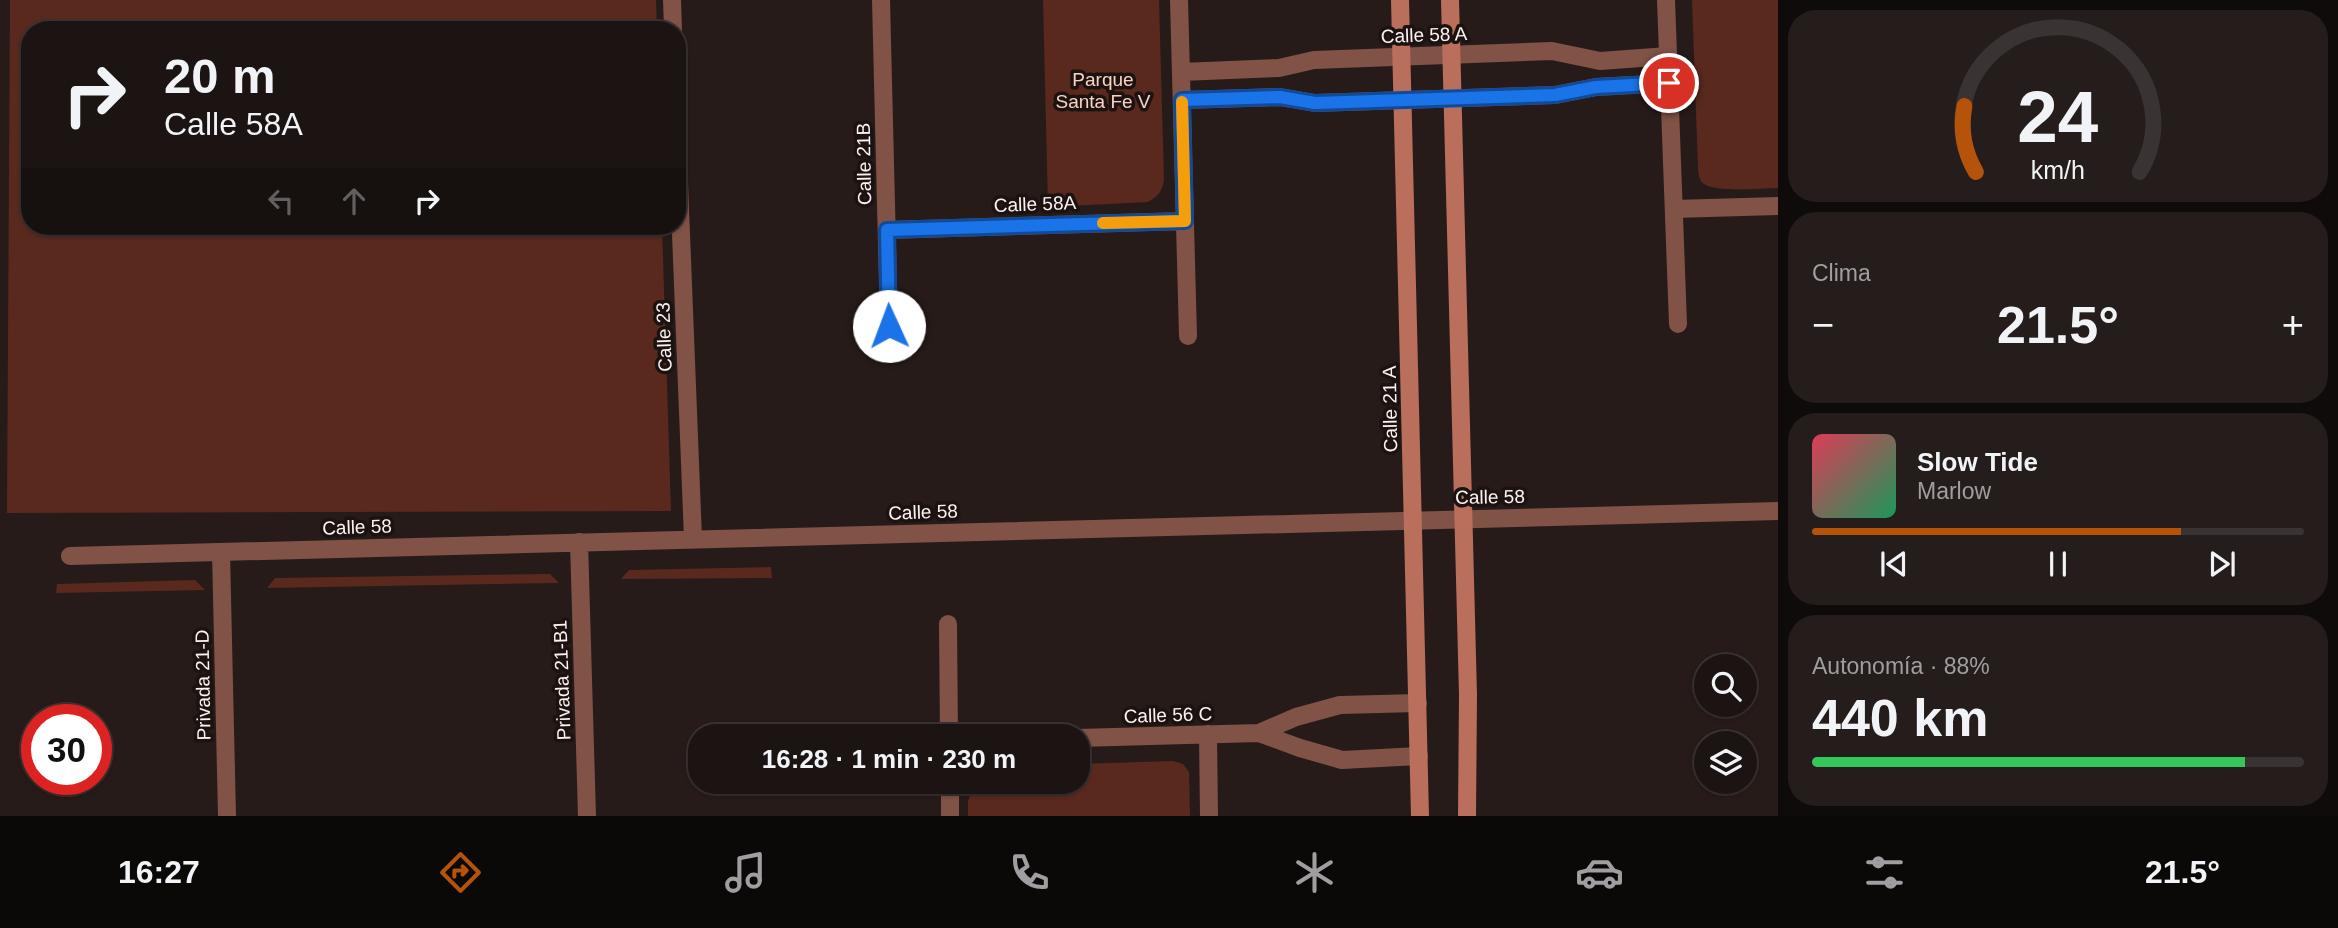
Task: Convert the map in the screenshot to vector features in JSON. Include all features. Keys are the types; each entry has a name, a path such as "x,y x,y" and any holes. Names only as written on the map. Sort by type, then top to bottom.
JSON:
{"main road":[{"name":"Calle 21 A","path":"1400,0 1420,816"},
{"path":"1450,0 1468,695 1467,816"}],"street":[{"path":"672,0 673,21"},
{"name":"Calle 21B","path":"881,0 889,326"},
{"path":"1179,0 1188,335"},
{"path":"1666,0 1678,324"},
{"name":"Calle 58 A","path":"1181,72 1279,68 1314,60 1552,51 1600,61 1668,56"},
{"path":"1182,100 1280,97 1315,103 1453,99 1555,95 1596,87 1669,83"},
{"path":"1674,209 1778,206"},
{"name":"Calle 58A","path":"887,230 1185,221"},
{"name":"Calle 23","path":"681,235 693,539"},
{"name":"Calle 58","path":"70,556 1778,511"},
{"name":"Privada 21-B1","path":"579,542 587,816"},
{"name":"Privada 21-D","path":"221,552 227,816"},
{"path":"948,624 949,724"},
{"name":"Calle 56 C","path":"1259,733 1296,717 1340,705 1418,703"},
{"name":"Calle 56 C","path":"1090,738 1259,733 1342,760 1419,757"},
{"path":"1208,734 1209,816"},
{"path":"950,794 950,816"}],"green space":[{"path":"10,0 656,0 657,21 21,21 21,235 662,235 671,511 7,513"},
{"name":"Parque Santa Fe V","path":"1043,0 1159,0 1164,180 1159,193 1148,202 1048,207"},
{"path":"1692,0 1778,0 1778,188 1719,188 1711,187 1700,180"},
{"path":"771,567 772,578 621,579 629,570"},
{"path":"550,574 559,583 267,588 275,578"},
{"path":"195,580 205,590 56,593 57,584"},
{"path":"1173,761 1183,764 1189,772 1190,816 968,816 971,794 1090,794 1090,764"}],"slow traffic":[{"path":"1103,223 1185,221 1182,102"}],"route":[{"path":"889,326 887,230 1185,221 1182,100 1280,97 1315,103 1555,95 1596,87 1669,83"}]}
